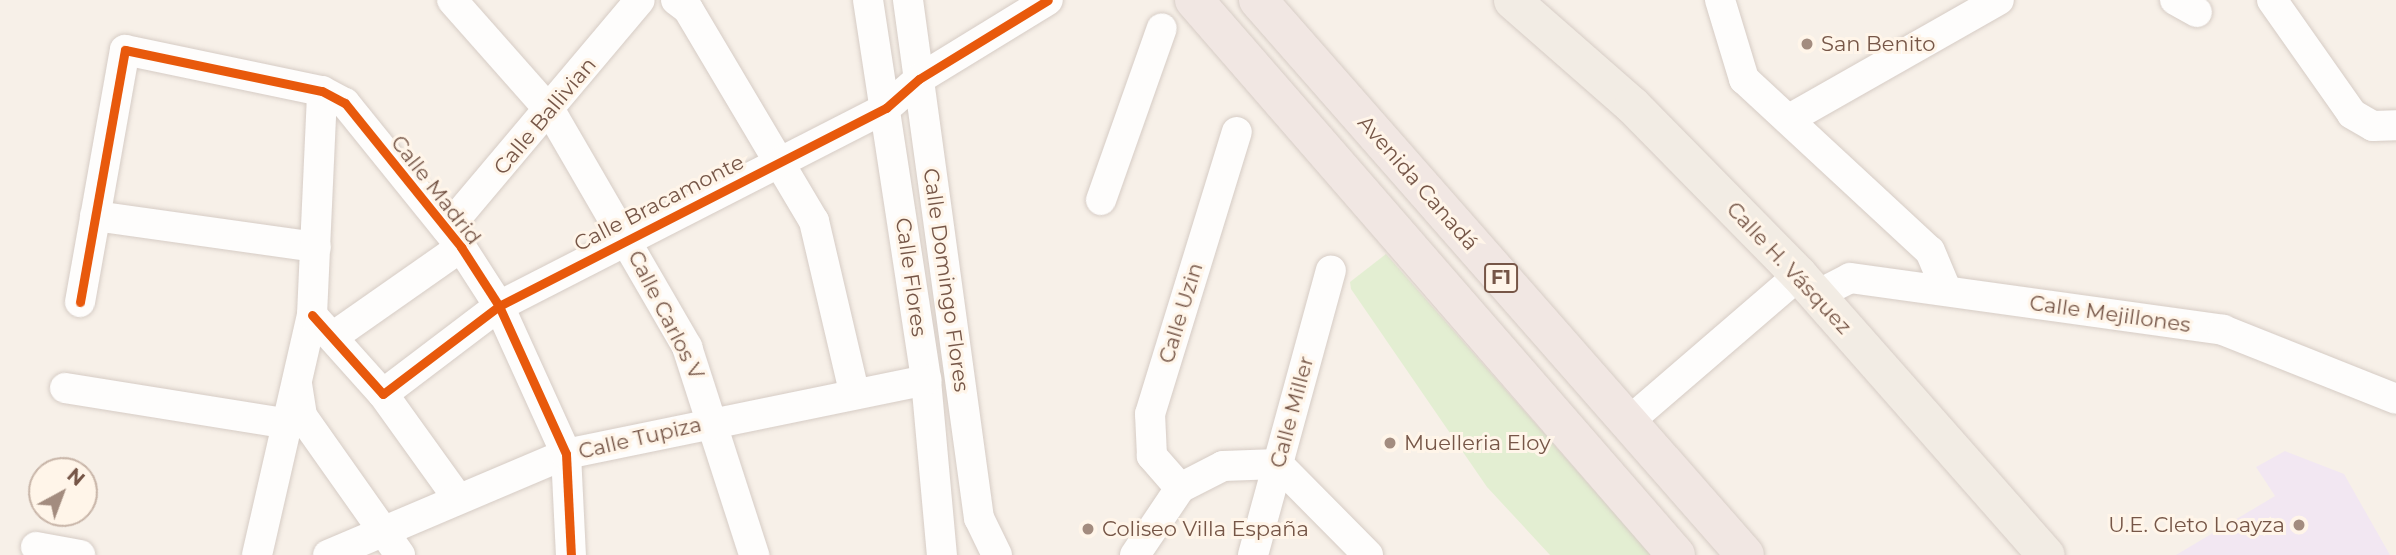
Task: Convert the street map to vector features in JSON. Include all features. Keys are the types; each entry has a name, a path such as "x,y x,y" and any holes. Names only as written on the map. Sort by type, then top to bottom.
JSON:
{"highway":[{"name":"F1","path":"1194,0 1676,555"},
{"name":"Avenida Canadá","path":"1258,0 1745,555"}],"main road":[{"name":"Calle H. Vásquez","path":"1512,0 1632,105 1808,285 2046,555"}],"street":[{"name":"Calle Carlos V","path":"452,0 551,112 627,238 687,346 716,421 754,555"},
{"name":"Calle Ballivian","path":"334,336 454,238 640,0"},
{"path":"676,0 688,9 814,221 854,391"},
{"name":"Calle Flores","path":"868,0 926,380 942,555"},
{"name":"Calle Domingo Flores","path":"908,0 979,518 997,555"},
{"name":"Calle Bracamonte","path":"383,394 499,306 627,238 886,108 919,79 1048,0"},
{"path":"1720,0 1744,79 1791,118 1930,251 1946,289"},
{"path":"1791,118 1999,0"},
{"path":"2272,0 2352,114 2373,126 2396,125"},
{"path":"1101,200 1162,28"},
{"name":"Calle Madrid","path":"95,216 125,50 323,91 345,103 454,238 499,306 566,454 571,555"},
{"path":"257,555 283,423 312,315 323,91"},
{"name":"Calle Uzin","path":"1180,488 1152,456 1150,414 1237,132"},
{"path":"80,302 95,216 316,247"},
{"name":"Calle Miller","path":"1253,555 1331,270"},
{"name":"Calle Mejillones","path":"1627,423 1808,285 1850,278 1946,289 2223,330 2396,399"},
{"path":"312,315 334,336 383,394 457,497"},
{"path":"296,380 302,416 393,543"},
{"name":"Calle Tupiza","path":"328,555 393,543 457,497 566,454 854,391 926,380"},
{"path":"65,388 283,423"},
{"path":"1135,555 1180,488 1223,467 1278,464 1368,555"},
{"path":"36,547 80,555"}],"shaded area":[{"name":"U.E. Cleto Loayza","path":"2285,451 2344,474 2390,555 2176,555 2275,496 2256,467"}],"green space":[{"path":"1386,254 1651,555 1550,555 1487,487 1351,289 1350,282"}],"cycle path":[{"path":"312,315 383,394 499,306 886,108 919,79 1048,0"},
{"path":"80,302 125,50 322,91 345,103 461,247 499,306 566,454 571,555"}],"place":[{"name":"San Benito","path":"1807,44"},
{"name":"Muelleria Eloy","path":"1390,443"},
{"name":"U.E. Cleto Loayza","path":"2299,525"},
{"name":"Coliseo Villa España","path":"1088,529"}]}
